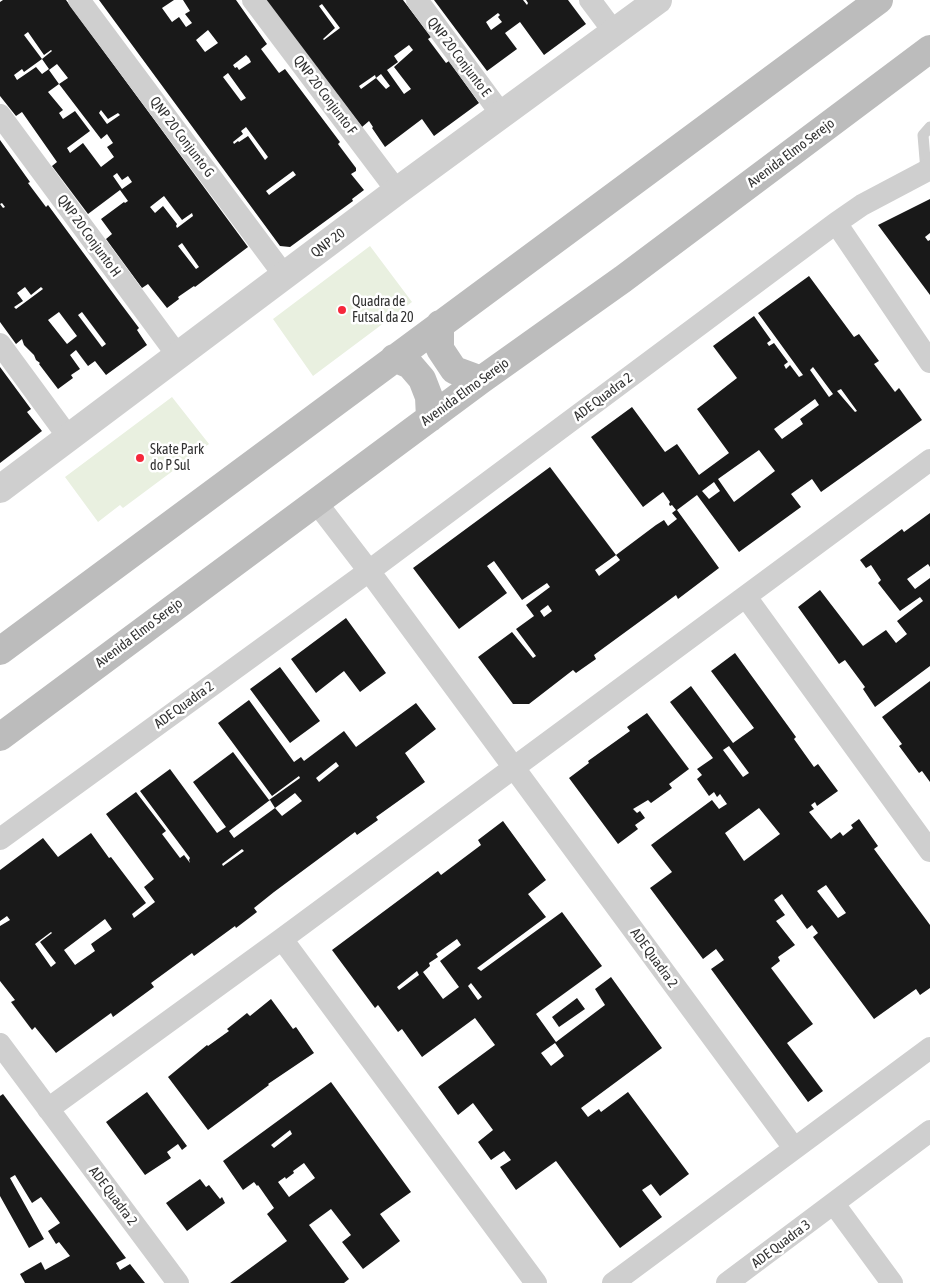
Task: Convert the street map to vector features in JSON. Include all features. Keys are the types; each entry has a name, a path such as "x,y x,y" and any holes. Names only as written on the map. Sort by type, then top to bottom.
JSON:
{"main road":[{"path":"0,651 879,0"},
{"name":"Avenida Elmo Serejo","path":"0,737 480,380 622,279 930,49"},
{"path":"440,324 440,349 454,370 480,380"},
{"path":"394,358 410,365 422,379 429,397 430,418"}],"street":[{"name":"QNP 20 Conjunto G","path":"80,0 284,275"},
{"name":"QNP 20 Conjunto F","path":"253,0 397,191"},
{"name":"QNP 20 Conjunto E","path":"417,0 502,115"},
{"path":"590,0 614,32"},
{"name":"QNP 20","path":"0,489 397,191 658,0"},
{"name":"QNP 20 Conjunto H","path":"0,115 178,356"},
{"name":"ADE Quadra 2","path":"0,839 370,571 836,223 862,205 928,170"},
{"path":"836,223 930,362"},
{"path":"0,344 69,438"},
{"path":"48,1109 282,939 930,460"},
{"name":"ADE Quadra 2","path":"316,502 370,571 794,1148"},
{"path":"746,597 930,851"},
{"path":"282,939 536,1283"},
{"name":"ADE Quadra 2","path":"0,1044 178,1283"},
{"path":"613,1283 930,1048"},
{"name":"ADE Quadra 3","path":"727,1283 930,1131"},
{"path":"834,1204 892,1283"}],"lane":[{"path":"928,170 923,135 930,126"}],"green space":[{"name":"Quadra de Futsal da 20","path":"370,246 412,302 313,376 273,319"},
{"name":"Skate Park do P Sul","path":"172,397 209,444 123,508 120,505 98,522 65,477"}],"building":[{"path":"3,0 66,0 248,247 195,287 178,297 179,299 167,308 148,284 142,288 106,239 112,234 101,219 128,201 120,190 88,214 52,166 57,162 22,112 16,116 0,96 0,2","holes":["28,32 44,55 52,51 42,59 24,35","42,59 49,69 42,74 36,67 17,80 14,75 22,69 24,72","57,64 68,78 59,84 49,70","59,84 101,139 107,134 113,143 107,147 114,157 101,167 83,143 70,153 67,148 90,131 75,111 63,119 59,113 63,110 48,92","101,110 108,119 118,113 120,115 107,124 99,113","117,173 122,180 128,176 132,182 122,189 113,176","164,196 182,220 192,213 193,216 177,228 177,224 163,206 155,213 150,207","182,243 199,267 196,269 178,246"]},
{"path":"99,0 174,0 162,8 172,22 179,17 186,27 192,23 185,14 190,11 183,0 236,0 267,44 261,49 279,73 285,69 340,142 338,144 356,168 356,171 351,174 364,190 352,199 353,201 290,247 280,246","holes":["208,30 218,43 205,52 196,40","246,55 251,62 239,70 233,65","228,73 246,98 241,101 223,77","246,127 268,157 265,160 248,136 234,144 233,142 243,134 241,131","293,171 296,175 269,195 266,191"]},
{"path":"265,0 403,0 431,37 428,39 446,63 449,61 479,103 434,136 422,119 385,147 369,121 362,127","holes":["322,4 340,28 324,40 335,28 319,6","409,45 413,50 394,67 411,89 404,94 387,70 398,62 394,56","381,74 390,86 386,89 376,78","375,75 376,78 361,89 359,86"]},
{"path":"434,0 523,0 527,5 526,0 568,0 586,24 544,55 520,22 505,33 517,49 487,71","holes":["498,13 500,15 498,17 502,22 491,30 486,22"]},
{"path":"0,140 30,182 28,183 46,207 48,205 139,328 137,330 147,345 106,375 95,361 88,366 76,350 70,355 80,369 71,375 73,378 58,389 34,355 24,345 22,339 16,344 0,322","holes":["25,287 31,295 41,287 43,289 16,309 14,307 23,301 17,293","59,312 77,336 67,344 48,320","82,312 106,344 102,347 78,315"]},
{"path":"930,199 930,233 925,237 928,241 930,240 930,295 878,225"},
{"path":"809,276 854,337 859,334 879,361 874,364 895,392 899,388 922,420 821,492 812,479 791,494 801,507 739,552 697,495 677,510 719,568 678,599 676,595 594,655 596,659 576,673 573,670 529,704 513,704 478,657 512,632 533,658 536,656 516,629 534,616 526,605 550,587 547,583 522,600 494,561 487,566 507,593 459,629 413,568 550,467 616,555 664,520 668,526 677,519 672,513 676,510 672,505 670,506 670,502 663,492 643,507 591,437 632,407 665,452 677,444 699,475 729,453 697,409 737,378 713,346 754,316 771,340 767,343 769,346 774,343 788,362 784,365 786,369 790,365 799,377 803,375 758,313","holes":["813,367 833,394 829,397 810,370","841,389 857,411 855,412 837,391","815,399 819,405 800,419 803,424 782,439 774,429","759,450 775,471 734,502 718,479","714,482 720,491 709,499 702,491","616,555 620,560 599,576 595,570","548,605 552,611 544,617 540,611"]},
{"path":"0,367 31,409 27,412 42,431 0,463"},
{"path":"930,513 930,567 928,564 907,579 915,589 930,578 930,666 875,707 863,689 865,687 845,660 839,664 798,607 820,590 863,646 886,630 896,643 907,634 897,621 923,601 920,597 900,611 878,583 881,580 871,565 866,568 860,560 902,529 904,532"},
{"path":"346,618 386,673 360,692 344,671 316,693 291,659"},
{"path":"735,653 796,737 794,739 814,767 818,764 838,791 817,806 815,802 811,805 814,809 809,812 831,839 840,832 843,836 853,828 851,825 859,819 878,846 874,849 930,925 930,988 920,995 916,989 874,1019 813,937 818,933 812,925 807,929 782,894 774,900 785,915 776,921 795,945 778,957 780,961 771,968 813,1024 787,1043 823,1091 808,1102 711,969 724,960 716,949 703,959 650,888 672,872 651,845 712,800 719,809 727,804 720,794 717,797 714,792 709,796 697,779 702,775 697,769 713,758 670,702 691,686 733,743 754,728 711,671","holes":["729,746 749,773 743,777 723,750","759,808 780,834 744,861 725,833","826,885 846,913 838,918 817,891"]},
{"path":"280,667 320,721 290,743 250,689"},
{"path":"930,681 930,782 922,771 919,773 899,746 902,744 882,717"},
{"path":"249,700 294,762 301,757 304,761 344,731 356,747 416,703 436,729 405,753 425,782 376,817 378,820 357,835 355,832 274,892 254,908 257,912 236,928 235,926 194,956 192,953 151,983 154,987 113,1017 111,1013 56,1053 35,1027 32,1030 11,1002 15,1000 0,981 0,926 10,920 7,916 0,921 0,870 43,838 58,857 91,833 146,903 132,914 134,918 155,902 144,887 154,879 106,814 136,792 166,831 162,834 180,858 184,855 190,863 190,858 140,791 170,769 217,833 226,827 193,782 233,752 269,800 300,778 299,776 272,796 218,723","holes":["336,762 339,766 319,782 316,778","295,793 302,801 282,816 275,808","270,800 275,808 234,838 229,831","242,849 244,851 223,866 222,864","105,919 112,929 91,944 95,951 75,965 64,950","51,932 40,942 56,963 51,967 35,944"]},
{"path":"647,713 689,769 669,784 672,788 651,803 648,800 633,809 637,813 640,811 645,818 635,825 638,829 618,844 569,778 589,763 588,761 630,731 627,727"},
{"path":"503,821 546,880 528,894 546,917 477,968 481,971 562,912 602,966 536,1014 556,1042 605,1005 595,989 611,977 662,1048 581,1108 588,1117 599,1109 601,1112 628,1092 689,1174 660,1196 651,1184 642,1190 662,1217 620,1248 556,1161 516,1190 500,1167 511,1160 504,1151 491,1160 478,1142 493,1130 473,1103 458,1115 438,1087 495,1045 475,1018 422,1057 402,1029 398,1032 378,1005 375,1008 332,950 438,871 441,875 481,845 478,840","holes":["457,939 461,945 440,961 459,987 443,999 423,972 430,966 429,963 438,957 436,954","417,971 419,975 399,990 397,987","471,983 482,997 478,1000 468,986","555,1043 564,1056 551,1066 541,1053"]},
{"path":"577,998 585,1009 559,1027 552,1017"},
{"path":"271,999 293,1029 296,1027 314,1053 268,1084 208,1130 168,1077 207,1045 229,1031 227,1029 247,1013 250,1016"},
{"path":"331,1082 411,1192 380,1214 400,1241 363,1269 342,1242 351,1235 331,1209 309,1225 349,1279 344,1283 230,1283 287,1241 267,1214 274,1208 258,1185 254,1182 243,1190 223,1161","holes":["290,1130 292,1134 274,1148 271,1145","304,1163 315,1178 289,1197 278,1182 285,1177 286,1179"]},
{"path":"147,1092 187,1146 182,1150 178,1144 167,1152 171,1158 145,1175 106,1122"},
{"path":"3,1094 126,1258 116,1263 120,1270 130,1264 145,1283 25,1283 20,1274 41,1262 45,1270 70,1256 59,1242 56,1244 48,1231 60,1223 41,1197 32,1203 15,1175 10,1178 44,1239 29,1248 0,1196 0,1096"},
{"path":"200,1179 206,1187 209,1185 220,1199 222,1197 225,1203 187,1231 166,1203"}],"place":[{"name":"Quadra de Futsal da 20","path":"342,310"},
{"name":"Skate Park do P Sul","path":"140,458"}]}
